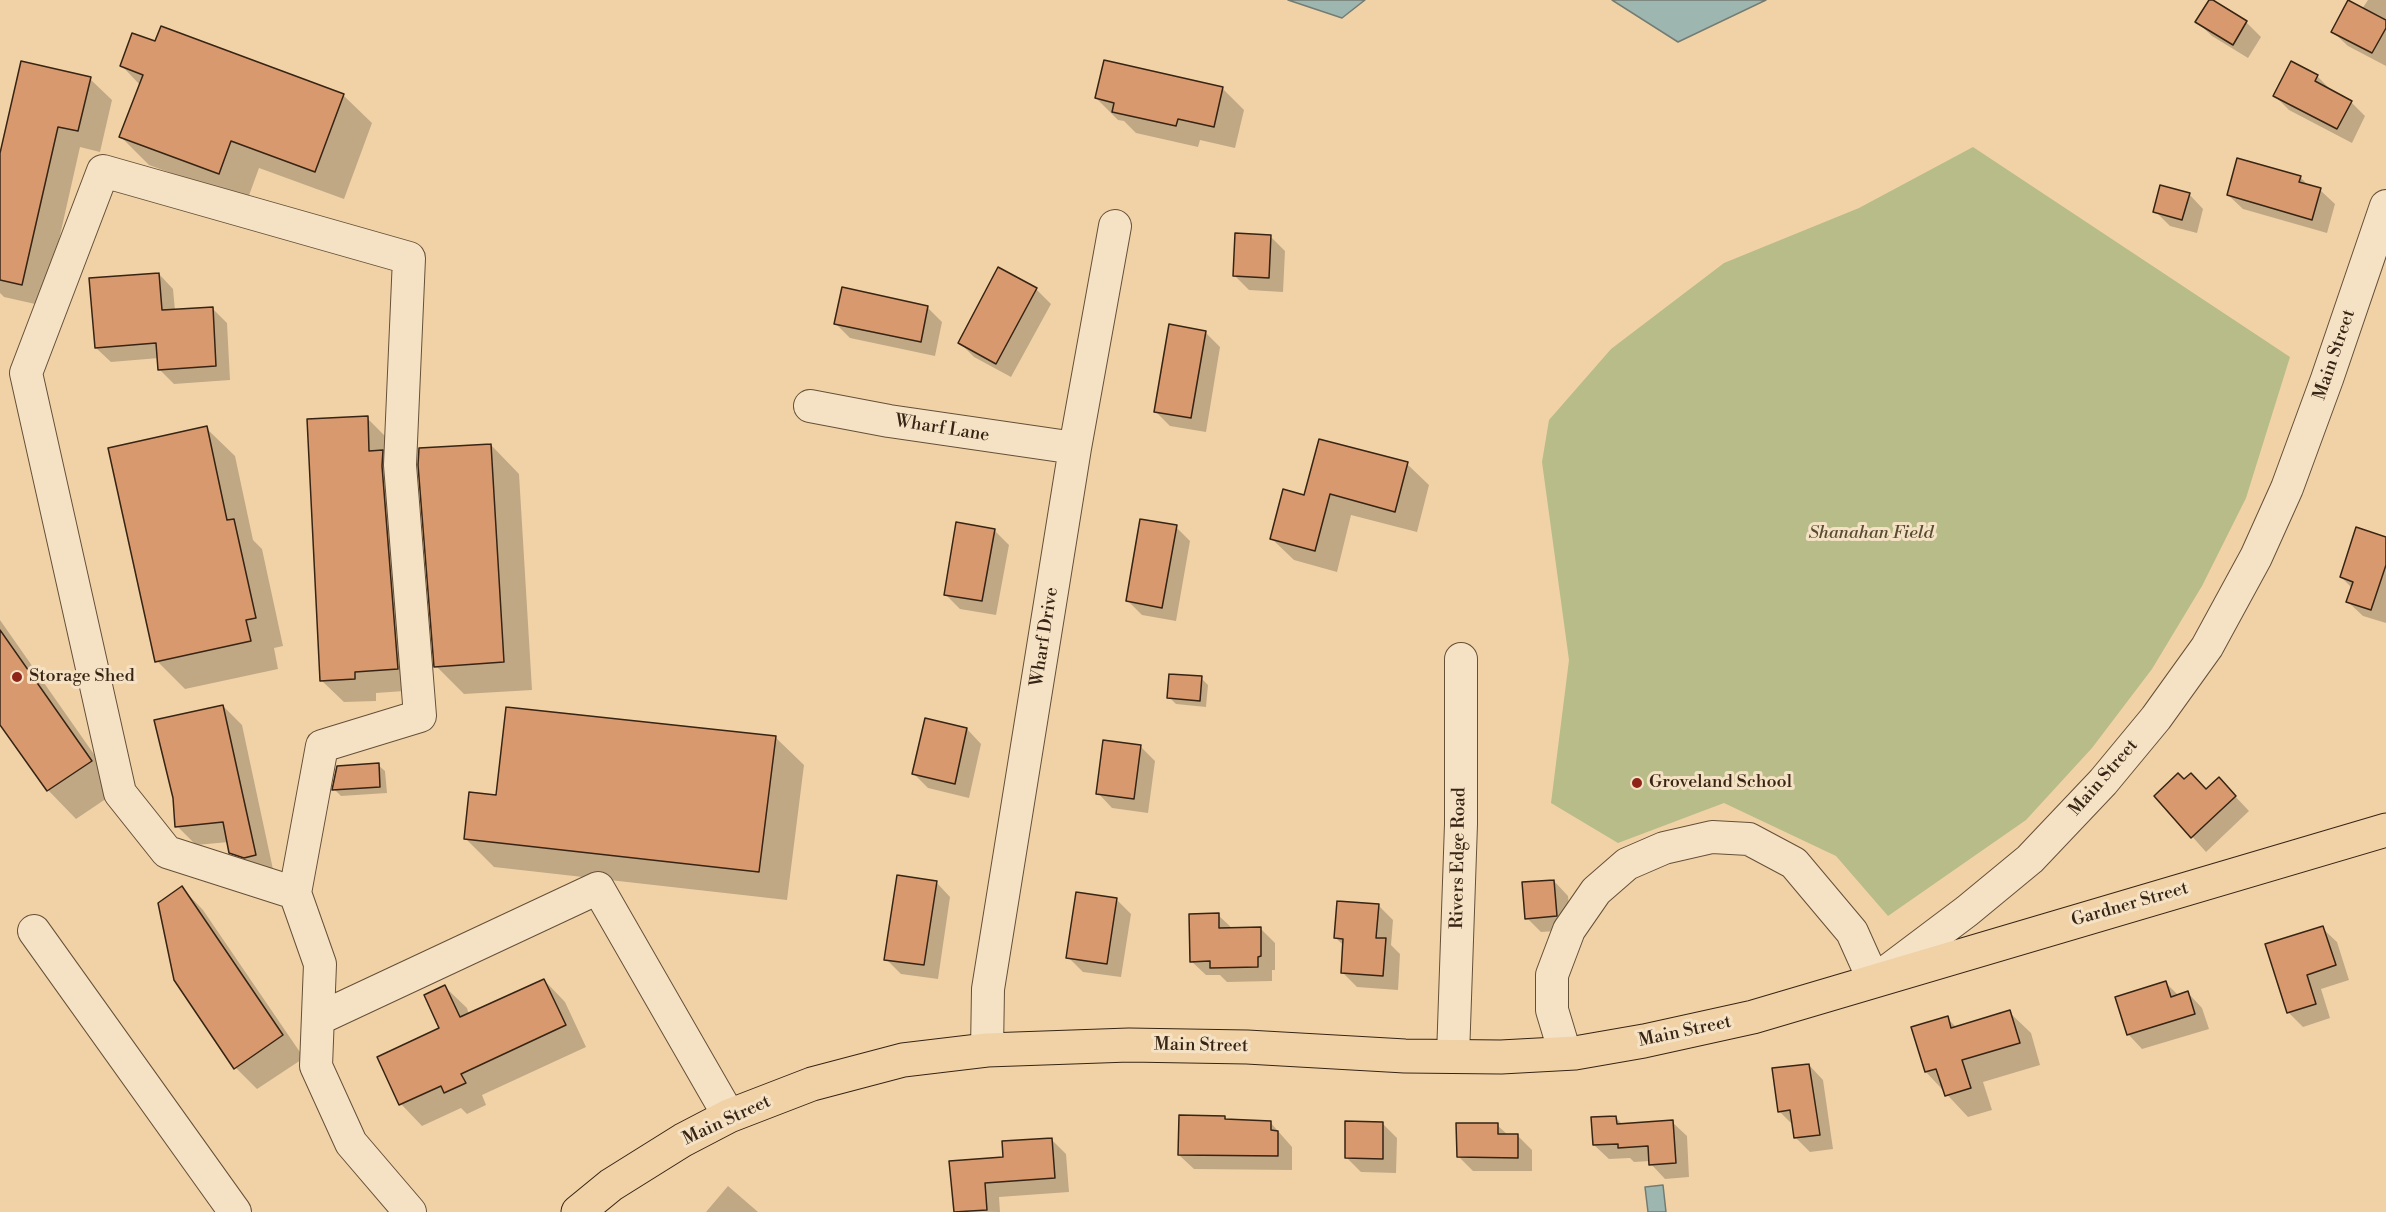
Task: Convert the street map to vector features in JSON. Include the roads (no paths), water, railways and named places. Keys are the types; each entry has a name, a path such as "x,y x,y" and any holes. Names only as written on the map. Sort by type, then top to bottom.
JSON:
{"main road":[{"name":"Gardner Street","path":"1874,981 2386,830"},
{"name":"Main Street","path":"578,1212 611,1185 683,1140 729,1116 812,1084 903,1060 987,1050 1129,1045 1247,1047 1405,1056 1565,1053 1644,1041 1742,1019 1874,981"}],"street":[{"path":"295,892 167,852 120,793 26,373 103,171 409,258 400,465 420,716 322,746 295,892 320,964 316,1066 351,1143 410,1212"},
{"name":"Main Street","path":"1874,981 1967,911 2030,859 2103,782 2156,718 2207,647 2256,557 2287,488 2386,206"},
{"name":"Wharf Drive","path":"987,1050 988,989 1075,448 1114,226"},
{"name":"Wharf Lane","path":"810,406 889,421 1075,448"},
{"name":"Rivers Edge Road","path":"1453,1056 1461,824 1461,659"},
{"path":"1565,1053 1552,1010 1552,975 1569,930 1596,891 1627,864 1664,848 1712,837 1749,839 1794,863 1852,932 1874,981"},
{"path":"318,1019 598,888 729,1116"},
{"path":"34,931 235,1212"}],"water":[{"path":"1288,0 1365,0 1342,18"},
{"path":"1612,0 1766,0 1678,42"},
{"path":"1663,1185 1666,1212 1648,1212 1645,1187"}],"place":[{"name":"Storage Shed","path":"17,677"},
{"name":"Groveland School","path":"1637,783"}],"park label":[{"name":"Shanahan Field","path":"1871,534"}]}
